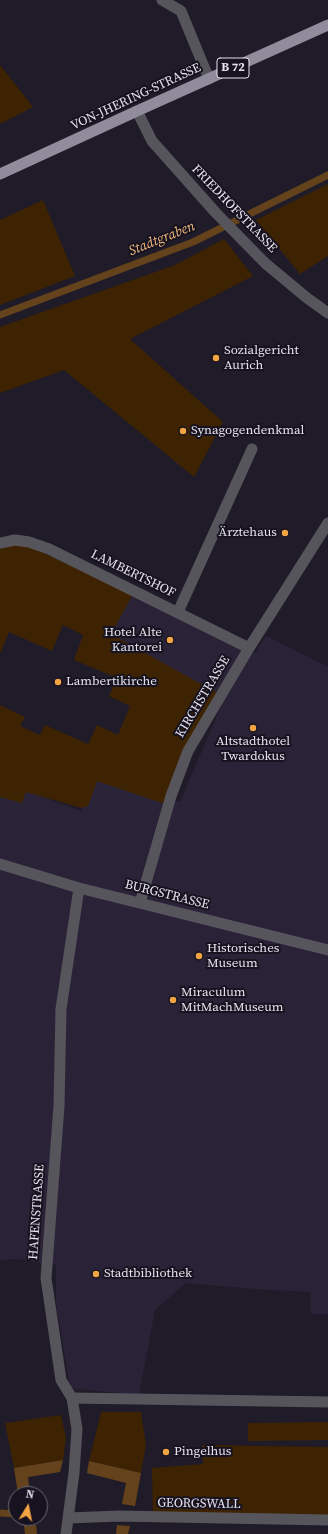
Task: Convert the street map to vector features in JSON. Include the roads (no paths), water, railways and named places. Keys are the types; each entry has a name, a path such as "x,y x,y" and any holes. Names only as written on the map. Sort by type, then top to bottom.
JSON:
{"main road":[{"name":"VON-JHERING-STRASSE","path":"0,174 328,25"}],"street":[{"path":"162,0 181,11 209,79"},
{"name":"FRIEDHOFSTRASSE","path":"137,111 152,141 250,249 284,279 328,313"},
{"path":"178,612 252,449"},
{"name":"KIRCHSTRASSE","path":"140,903 171,796 188,751 249,648 328,523"},
{"name":"LAMBERTSHOF","path":"0,542 15,540 29,542 49,549 249,648"},
{"name":"BURGSTRASSE","path":"0,864 79,888 328,950"},
{"name":"HAFENSTRASSE","path":"66,1534 69,1518 77,1429 72,1398 61,1380 46,1278 59,1106 60,1009 79,888"},
{"path":"72,1398 328,1402"},
{"name":"GEORGSWALL","path":"69,1518 119,1516 328,1520"}],"waterway":[{"name":"Stadtgraben","path":"0,315 193,242 328,175"},
{"name":"Stadtgraben","path":"0,1513 8,1514"}],"place":[{"name":"Sozialgericht Aurich","path":"216,358"},
{"name":"Synagogendenkmal","path":"183,431"},
{"name":"Ärztehaus","path":"285,533"},
{"name":"Hotel Alte Kantorei","path":"170,640"},
{"name":"Lambertikirche","path":"58,682"},
{"name":"Altstadthotel Twardokus","path":"253,728"},
{"name":"Historisches Museum","path":"199,956"},
{"name":"Miraculum MitMachMuseum","path":"173,1000"},
{"name":"Stadtbibliothek","path":"96,1274"},
{"name":"Pingelhus","path":"166,1452"}]}
